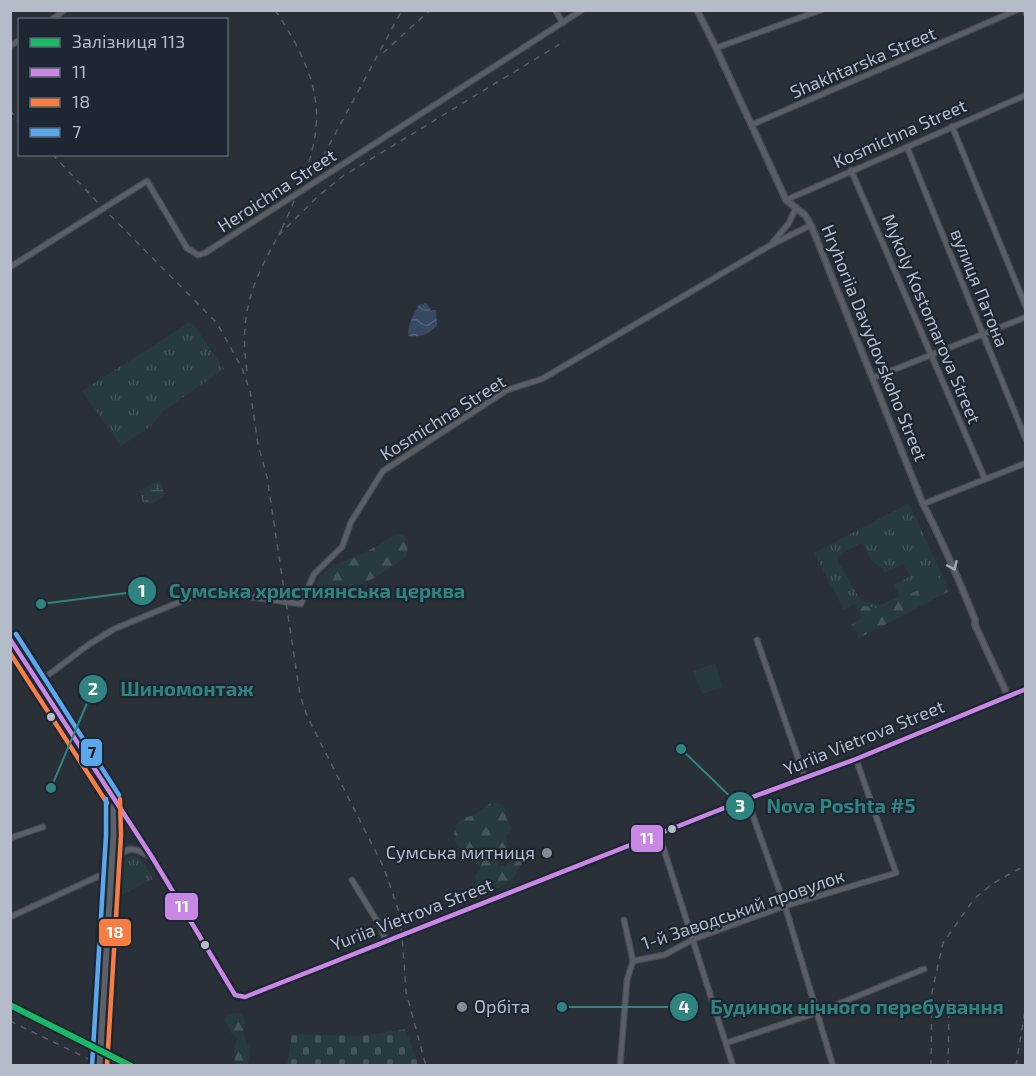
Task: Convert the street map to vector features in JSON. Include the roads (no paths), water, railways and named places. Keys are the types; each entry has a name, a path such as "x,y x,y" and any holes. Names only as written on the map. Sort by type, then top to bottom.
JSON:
{"main road":[{"path":"10,638 113,799 114,835 99,1065"}],"street":[{"path":"555,10 563,23"},
{"name":"Heroichna Street","path":"10,267 147,181 187,248 198,255 205,253 582,10"},
{"path":"697,10 786,200"},
{"path":"716,48 821,10"},
{"name":"Shakhtarska Street","path":"751,125 1017,10"},
{"name":"Kosmichna Street","path":"786,200 1026,95"},
{"path":"952,126 1026,307"},
{"name":"вулиця Патона","path":"907,147 1026,440"},
{"name":"Mykoly Kostomarova Street","path":"851,170 933,354 985,479"},
{"name":"Hryhoriia Davydovskoho Street","path":"786,200 796,206 811,225 923,504 933,520 975,620 975,626 1008,696"},
{"path":"769,246 789,223 796,206"},
{"name":"Kosmichna Street","path":"39,682 88,645 114,629 206,591 301,604 314,574 342,547 351,522 383,471 507,390 542,379 769,246 811,225"},
{"path":"873,378 1026,317"},
{"path":"923,504 1026,463"},
{"path":"757,640 805,778"},
{"name":"Yuriia Vietrova Street","path":"152,857 235,995 245,997 747,799 856,759 1026,689"},
{"name":"1-й Заводський провулок","path":"633,961 664,955 694,939 785,906 896,873 856,759"},
{"path":"113,799 152,857"},
{"path":"747,799 785,906 833,1065"},
{"path":"10,838 43,827"},
{"path":"659,834 733,1065"},
{"path":"10,917 112,870 122,852 129,849 137,849 152,857"},
{"path":"351,880 380,926 386,941"},
{"path":"620,1065 627,980 633,961 624,920"},
{"path":"726,1043 816,1013 924,969"}],"water":[{"path":"426,303 431,310 436,310 437,326 424,335 408,336 415,312 419,305"}],"railway":[{"path":"275,10 295,42 308,71 315,97 316,122 313,147 305,173 279,235 317,197 343,176 565,41"},
{"path":"312,177 402,10"},
{"path":"383,53 430,10"},
{"path":"10,110 18,120"},
{"path":"54,156 217,323 242,368 250,391 258,444 267,477 300,695 307,716 384,868 398,909 406,992 426,1066"},
{"path":"247,371 245,331 251,296 263,264 282,229"},
{"path":"931,1066 932,992 943,943 974,899 992,884 1026,865"},
{"path":"948,1066 949,1000"},
{"path":"1016,1066 1026,1004"},
{"path":"10,1021 103,1066"}],"rail line":[{"name":"113","path":"10,1005 131,1066"}],"place":[{"name":"Сумська християнська церква","path":"41,604"},
{"name":"Nova Poshta #5","path":"681,749"},
{"name":"Шиномонтаж","path":"51,788"},
{"name":"Сумська митниця","path":"547,853"},
{"name":"Орбіта","path":"462,1007"},
{"name":"Будинок нічного перебування","path":"562,1007"}]}
